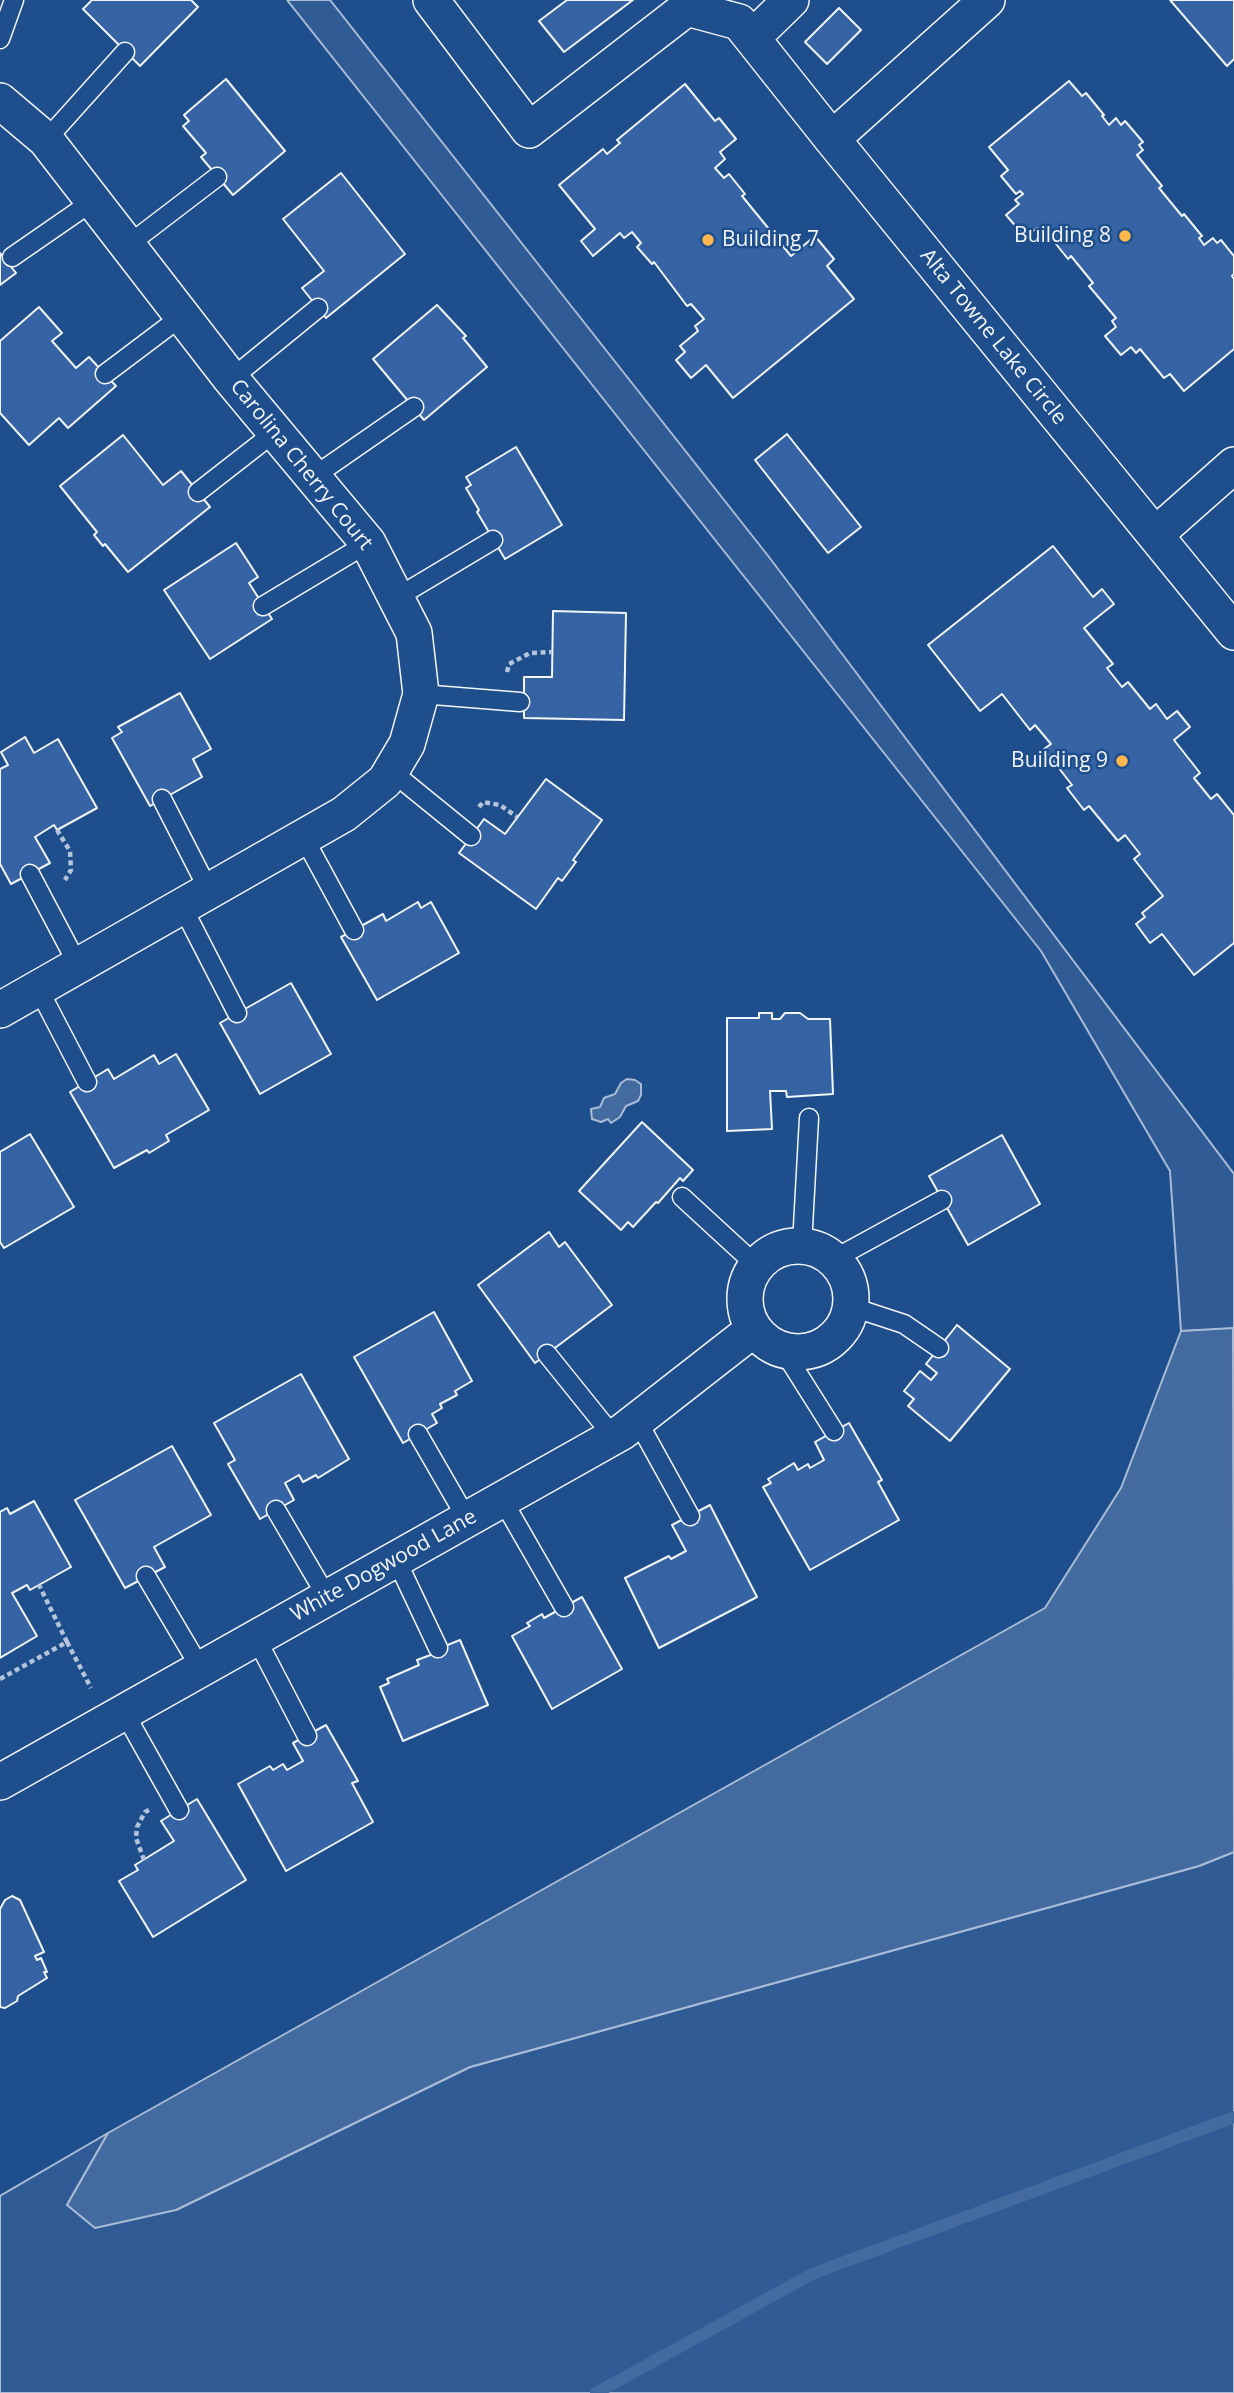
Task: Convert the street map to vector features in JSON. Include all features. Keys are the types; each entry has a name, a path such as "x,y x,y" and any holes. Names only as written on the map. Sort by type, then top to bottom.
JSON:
{"street":[{"name":"Alta Towne Lake Circle","path":"431,0 529,130 687,8 739,22 1234,632"},
{"path":"752,38 791,0"},
{"path":"832,139 987,0"},
{"name":"Carolina Cherry Court","path":"0,101 46,140 231,379 368,543 414,633 421,694 407,744 385,781 344,814 0,1010"},
{"path":"1155,535 1234,465"},
{"path":"802,1245 820,1249 834,1259 845,1272 851,1289 852,1307 845,1325 834,1339 819,1349 802,1352 783,1350 767,1343 754,1329 747,1314 744,1297 748,1279 756,1265 769,1253 785,1246 802,1245"},
{"name":"White Dogwood Lane","path":"0,1782 625,1428 754,1329"}],"lane":[{"path":"0,39 14,0"},
{"path":"46,140 125,52"},
{"path":"128,246 217,177"},
{"path":"12,257 93,201"},
{"path":"231,379 318,307"},
{"path":"105,374 182,316"},
{"path":"313,477 414,407"},
{"path":"198,492 275,432"},
{"path":"396,598 493,540"},
{"path":"263,606 368,543"},
{"path":"421,694 512,701"},
{"path":"391,771 471,836"},
{"path":"162,799 237,1013"},
{"path":"303,836 354,930"},
{"path":"30,874 78,965"},
{"path":"38,988 87,1082"},
{"path":"802,1245 808,1118"},
{"path":"682,1197 756,1265"},
{"path":"834,1259 943,1199"},
{"path":"852,1307 904,1324 939,1348"},
{"path":"783,1350 834,1431"},
{"path":"547,1354 625,1428 690,1516"},
{"path":"418,1434 467,1519"},
{"path":"502,1499 564,1607"},
{"path":"276,1510 327,1597"},
{"path":"396,1559 438,1648"},
{"path":"146,1577 201,1669"},
{"path":"256,1638 307,1736"},
{"path":"116,1717 175,1804"}],"path":[{"path":"512,701 509,664 530,653 552,652"},
{"path":"43,898 63,883 71,870 71,851 57,830"},
{"path":"39,1585 67,1642 116,1717"},
{"path":"0,1679 67,1642"},
{"path":"144,1860 135,1838 145,1812 175,1804"}],"shaded area":[{"path":"287,0 330,0 769,557 1234,1174 1234,1329 1181,1331 1170,1171 1041,951"},
{"path":"627,1079 641,1084 638,1101 626,1106 620,1117 611,1123 608,1119 601,1122 592,1119 591,1109 600,1107 604,1098 615,1094 621,1083"},
{"path":"1233,1328 1234,1852 1199,1866 470,2067 176,2210 95,2228 67,2205 108,2133 1045,1608 1121,1488 1181,1331"},
{"path":"1234,1852 1234,2393 0,2393 0,2196 108,2133 67,2205 176,2210 470,2067 1199,1866"}],"building":[{"path":"92,0 191,0 198,7 140,66 83,9"},
{"path":"567,0 633,0 564,52 539,21"},
{"path":"1170,0 1234,0 1234,59 1227,66"},
{"path":"839,8 861,30 827,64 805,42"},
{"path":"226,79 285,151 233,195 201,157 206,153 183,126 189,121 184,115"},
{"name":"Building 8","path":"1069,81 1082,96 1086,93 1109,125 1116,118 1121,125 1125,121 1143,142 1139,145 1143,150 1137,155 1162,186 1159,188 1202,236 1199,238 1204,245 1213,238 1217,243 1221,240 1234,256 1234,349 1184,391 1170,374 1164,378 1140,349 1136,353 1131,347 1121,355 1105,336 1116,327 1112,321 1116,318 1089,286 1093,283 1071,256 1068,259 1044,229 1040,232 1037,228 1025,237 1006,215 1019,204 1015,200 1023,194 1020,191 1016,194 1001,176 1008,170 989,147"},
{"name":"Building 7","path":"685,84 715,121 719,118 736,139 720,152 725,159 715,168 724,178 729,174 745,194 742,196 791,256 815,236 834,259 827,266 854,299 733,398 706,365 691,378 676,360 685,352 680,346 698,331 695,326 704,319 691,304 687,306 654,262 652,264 637,247 641,243 632,232 624,238 620,233 593,256 581,241 595,229 559,185 603,149 607,154 620,143 617,140"},
{"path":"341,173 405,254 326,318 302,288 324,271 283,219"},
{"path":"0,253 16,273 0,285"},
{"path":"437,305 466,336 463,338 487,367 424,420 373,359"},
{"path":"39,307 62,333 52,341 76,368 89,357 116,386 68,428 59,418 29,445 0,413 0,341"},
{"path":"787,434 861,527 828,553 755,460"},
{"path":"123,435 163,485 181,471 210,507 128,572 94,535 97,532 60,486"},
{"path":"516,447 562,525 505,559 477,512 479,510 466,488 471,485 466,477"},
{"path":"236,543 258,577 249,583 272,619 210,659 164,590"},
{"name":"Building 9","path":"1053,546 1093,597 1102,589 1114,604 1084,628 1113,664 1107,668 1122,687 1128,682 1150,709 1156,704 1167,719 1177,711 1190,727 1174,740 1200,773 1194,778 1211,799 1217,794 1234,815 1234,943 1194,975 1162,934 1150,943 1136,924 1145,917 1142,913 1163,896 1134,859 1140,854 1125,835 1118,841 1089,806 1084,810 1067,788 1072,785 1044,749 1051,744 1035,725 1030,730 1002,694 980,711 928,645"},
{"path":"553,611 626,613 624,720 524,718 524,677 552,677"},
{"path":"180,693 211,749 193,759 202,777 150,806 112,738 122,732 118,727"},
{"path":"25,737 34,753 58,739 97,808 57,830 54,825 35,837 50,863 11,884 0,864 0,769 8,765 1,752"},
{"path":"546,779 602,820 573,860 576,862 562,881 558,878 536,909 459,853 484,819 505,834"},
{"path":"418,902 421,908 431,902 459,953 377,1000 341,937 383,914 386,921"},
{"path":"291,983 331,1054 260,1094 220,1023"},
{"path":"759,1013 772,1013 772,1019 780,1019 785,1013 800,1013 808,1019 830,1019 833,1094 787,1097 786,1091 770,1091 772,1129 727,1131 727,1018 759,1018"},
{"path":"176,1054 209,1110 166,1135 169,1141 114,1168 70,1092 108,1069 114,1079 154,1055 159,1064"},
{"path":"642,1122 693,1170 683,1181 680,1178 633,1227 628,1222 621,1230 579,1191"},
{"path":"30,1134 74,1207 4,1248 0,1242 0,1152"},
{"path":"1002,1135 1040,1204 968,1245 929,1176"},
{"path":"549,1232 559,1247 565,1242 612,1305 535,1363 478,1285"},
{"path":"434,1312 472,1381 455,1391 457,1395 440,1404 442,1408 432,1414 437,1423 403,1443 354,1357"},
{"path":"957,1325 1010,1369 950,1441 908,1406 914,1399 904,1391 920,1371 931,1380 937,1373 926,1364"},
{"path":"301,1374 349,1459 318,1478 316,1475 303,1482 299,1475 285,1483 294,1500 260,1519 228,1464 235,1460 214,1423"},
{"path":"849,1423 882,1480 878,1482 899,1520 810,1570 763,1487 771,1483 768,1479 794,1463 798,1470 808,1464 810,1468 824,1460 815,1442"},
{"path":"172,1446 211,1515 154,1547 165,1567 125,1588 75,1500"},
{"path":"34,1501 71,1567 30,1590 27,1585 12,1593 37,1636 0,1658 0,1512 7,1508 10,1514"},
{"path":"710,1505 757,1597 659,1648 625,1578 669,1556 671,1559 686,1551 672,1525"},
{"path":"582,1597 622,1669 552,1709 512,1636 530,1626 527,1623 542,1614 544,1618"},
{"path":"460,1640 488,1705 403,1741 380,1687 389,1683 387,1679 419,1665 417,1660"},
{"path":"326,1725 358,1781 352,1783 373,1822 286,1871 238,1784 270,1766 273,1770 283,1764 287,1770 303,1761 293,1743"},
{"path":"197,1799 246,1880 153,1937 119,1881 138,1870 135,1865 174,1841 161,1821"},
{"path":"12,1896 20,1900 44,1952 35,1956 37,1960 41,1958 47,1978 18,1996 17,2001 5,2008 0,2007 0,1909 5,1900"}],"waterway":[{"path":"596,2393 812,2274 1234,2117"}],"place":[{"name":"Building 8","path":"1125,236"},
{"name":"Building 7","path":"708,240"},
{"name":"Building 9","path":"1122,761"}]}
